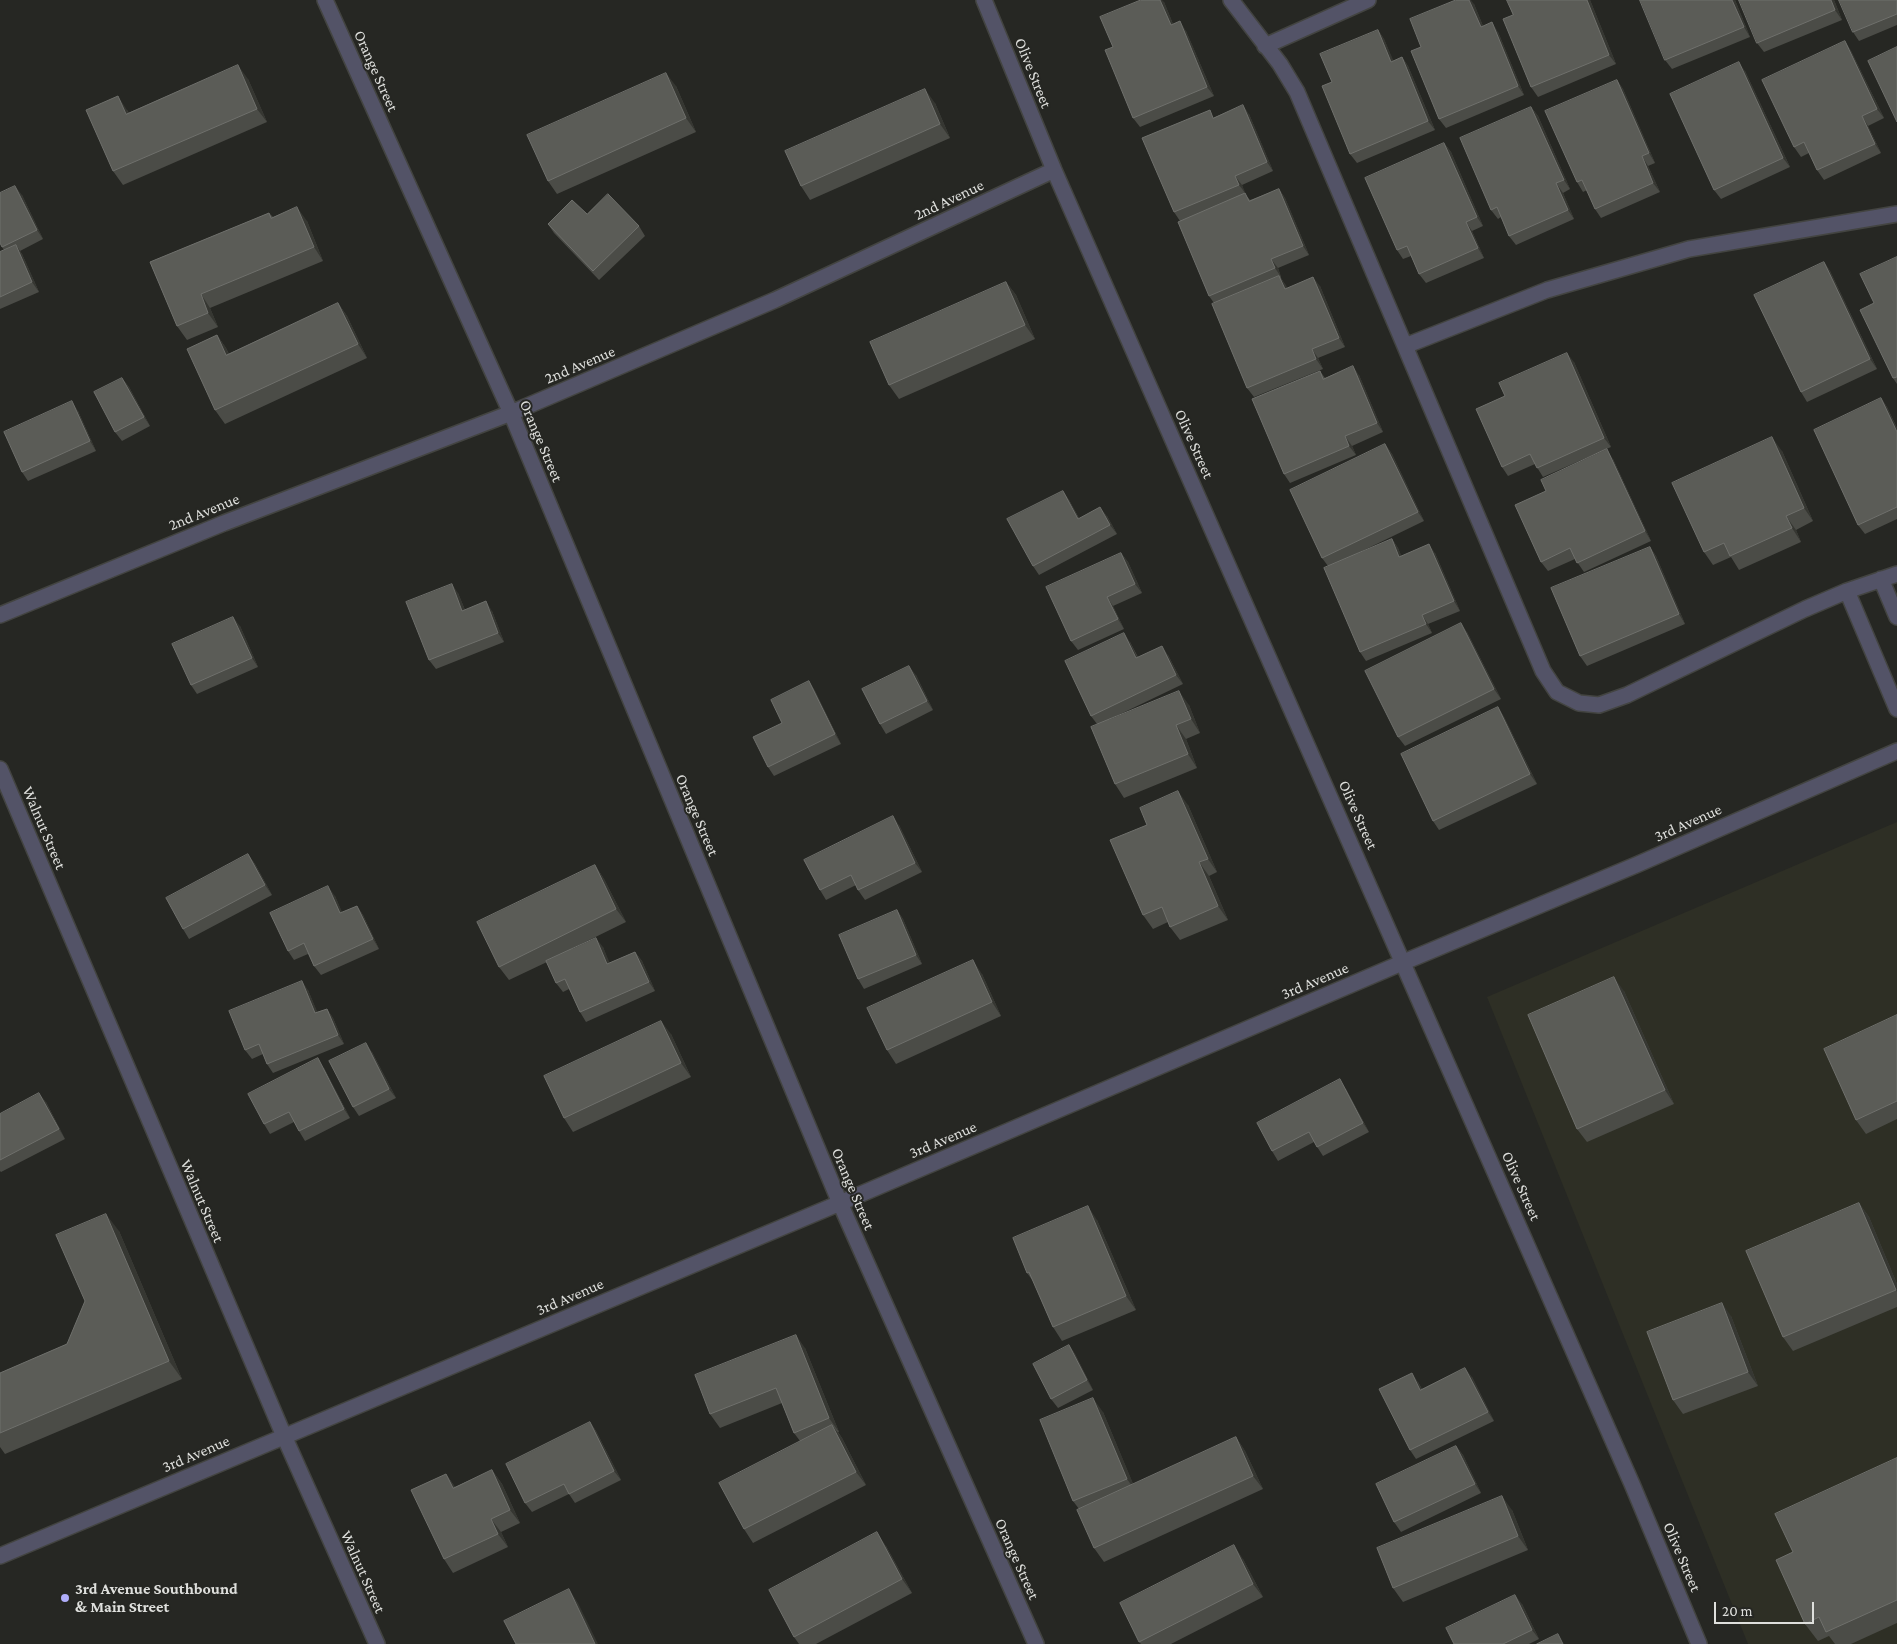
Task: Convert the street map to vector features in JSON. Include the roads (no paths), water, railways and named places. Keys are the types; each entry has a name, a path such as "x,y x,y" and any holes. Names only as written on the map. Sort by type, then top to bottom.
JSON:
{"street":[{"name":"Orange Street","path":"325,0 511,414 840,1203 1036,1644"},
{"name":"Olive Street","path":"984,0 1054,170 1404,962 1632,1484 1699,1644"},
{"path":"1231,0 1297,92 1543,671 1557,692 1579,703 1600,705 1805,609 1847,591 1897,574"},
{"path":"1265,46 1368,0"},
{"name":"2nd Avenue","path":"0,615 224,523 511,414 775,300 1054,170"},
{"path":"1405,346 1547,290 1688,249 1897,214"},
{"path":"1881,579 1897,617"},
{"path":"1847,591 1897,709"},
{"name":"3rd Avenue","path":"0,1556 840,1203 1636,865 1897,751"},
{"name":"Walnut Street","path":"0,769 284,1436 377,1644"}],"place":[{"name":"3rd Avenue Southbound & Main Street","path":"65,1598"}]}
